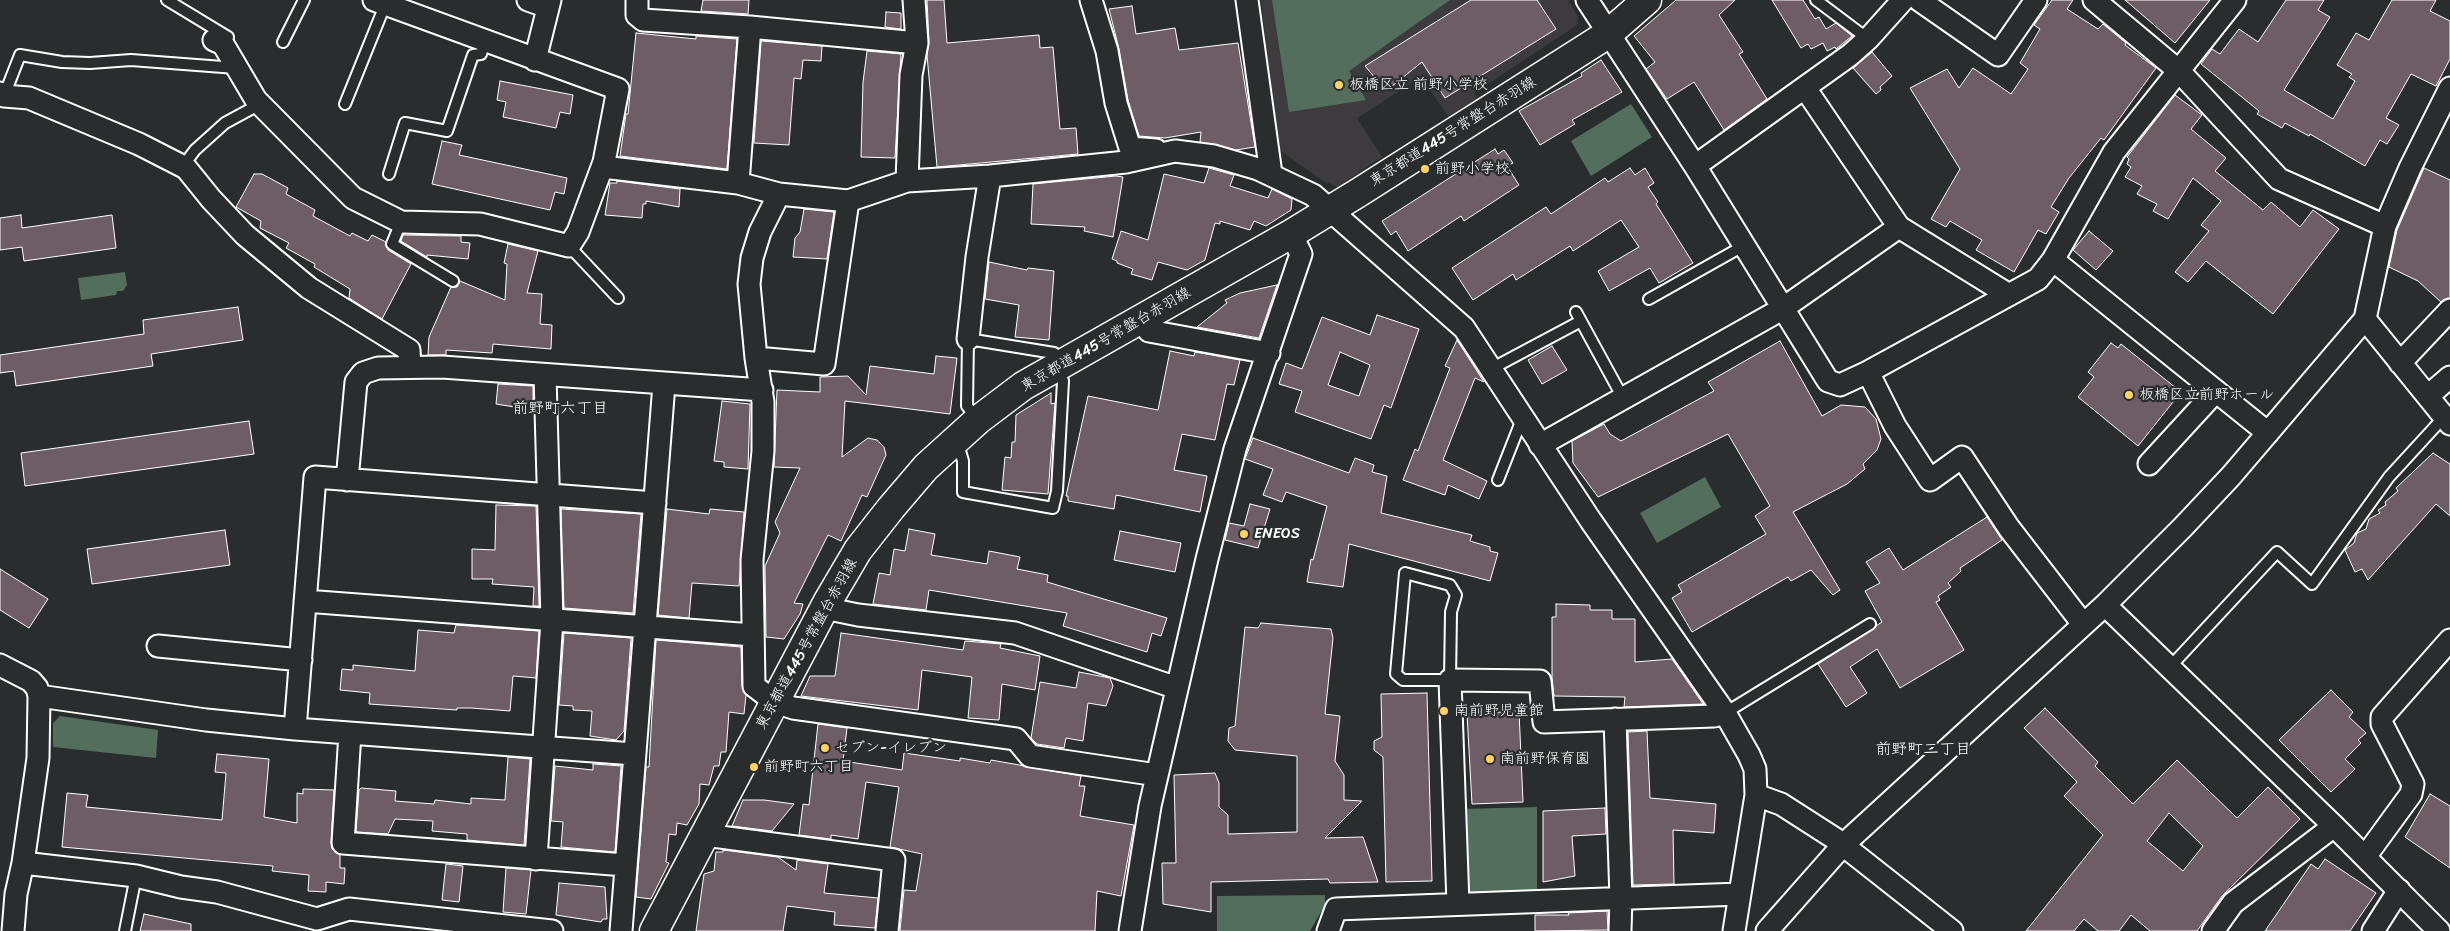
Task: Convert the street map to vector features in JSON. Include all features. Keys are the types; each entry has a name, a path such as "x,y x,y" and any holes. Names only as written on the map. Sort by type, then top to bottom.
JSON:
{"main road":[{"name":"東京都道445号常盤台赤羽線","path":"654,931 824,608 858,550 890,508 926,467 978,420 1023,386 1330,210 1608,34 1647,0"}],"street":[{"path":"528,0 549,4 535,60"},
{"path":"637,0 637,15 642,20 750,27 917,43"},
{"path":"907,181 911,75 917,43 914,0"},
{"path":"1091,0 1107,51 1116,103 1130,148 1214,156 1272,174 1313,195 1464,328 1522,419 1724,713 1755,769 1756,795 1734,931"},
{"path":"1247,0 1272,174"},
{"path":"1587,0 1745,245 1782,309 1828,381 1840,385 1868,372 2038,279 2053,260 2114,152 2235,0"},
{"path":"1695,166 1805,88 1868,39 1903,0"},
{"path":"1919,0 1998,55 2036,0"},
{"path":"2094,0 2179,72 2279,179 2385,226"},
{"path":"219,42 238,68 260,104 353,198 377,207 401,222 480,224 569,246 578,232 602,168 618,89 379,3"},
{"path":"738,183 750,27"},
{"path":"1805,88 1899,227 2009,295"},
{"path":"1766,931 1843,844 2105,604 2183,527 2268,433 2365,319 2385,226 2410,168 2450,88"},
{"path":"2,95 28,98 139,144 183,166 245,234 309,288 409,350 410,367"},
{"path":"602,168 738,183 779,194 848,201 907,181 990,176 1126,162 1175,152"},
{"path":"968,339 977,257 990,176"},
{"path":"779,194 760,232 752,258 750,304 756,358 762,390 764,451 752,560 754,686 775,702 793,708 1016,739 1030,756 1157,775"},
{"path":"756,358 824,364 848,201"},
{"path":"1540,445 1782,309 1899,227"},
{"path":"1130,931 1157,775 1235,449 1301,254 1291,234"},
{"path":"2053,260 2268,433"},
{"path":"2400,362 2450,310"},
{"path":"1142,319 1149,331 1269,353"},
{"path":"2365,319 2447,420"},
{"path":"347,480 356,382 363,373 378,368 442,367 762,390"},
{"path":"1868,372 1895,426 1930,480 1962,457 2010,528 2083,624"},
{"path":"536,859 552,620 545,375"},
{"path":"2428,396 2450,377"},
{"path":"621,931 664,384"},
{"path":"2149,464 2216,391"},
{"path":"295,729 315,477 655,503"},
{"path":"305,602 753,635"},
{"path":"2105,604 2334,826 2439,931"},
{"path":"824,608 858,615 1014,633 1177,688"},
{"path":"2365,857 2411,794 2413,784 2382,724 2382,716 2450,640"},
{"path":"158,646 301,660"},
{"path":"0,665 31,682 37,688 39,696 38,758 23,863 8,893 13,931"},
{"path":"1458,904 1450,680 1540,681 1544,722 1714,716 1724,713"},
{"path":"39,696 206,720 295,729 634,754"},
{"path":"1615,719 1621,899 1620,931"},
{"path":"350,733 343,843 625,865"},
{"path":"1756,795 1781,804 1843,844 1952,931"},
{"path":"2213,931 2233,903 2334,826"},
{"path":"706,835 894,860 887,931"},
{"path":"23,863 136,876 181,887 217,892 316,919 349,908 552,931"},
{"path":"2372,931 2399,890"},
{"path":"1328,931 1336,909 1740,894"}],"lane":[{"path":"167,0 228,37 219,42"},
{"path":"283,42 304,0"},
{"path":"1816,0 1868,39"},
{"path":"344,104 379,3"},
{"path":"389,174 405,123 448,131 473,55 481,54 485,42"},
{"path":"2,95 20,55 62,62 90,63 132,60 238,68"},
{"path":"183,166 195,150 225,123 260,104"},
{"path":"401,222 392,244 453,282"},
{"path":"1649,299 1745,245"},
{"path":"569,246 618,298"},
{"path":"1489,370 1579,316 1623,398"},
{"path":"956,440 964,460 964,492 1053,508 1057,491 1063,381 1054,353 968,339 967,406 978,420"},
{"path":"1498,480 1522,419"},
{"path":"2170,667 2277,552 2312,584 2389,476 2447,420"},
{"path":"1405,573 1450,585 1456,595 1451,612 1450,680 1403,680 1396,674 1405,573"},
{"path":"1724,713 1870,624"},
{"path":"125,931 136,876"}],"shaded area":[{"name":"板橋区立 前野小学校","path":"1261,0 1568,0 1578,17 1577,25 1474,93 1478,99 1448,116 1421,77 1357,118 1382,157 1337,187 1322,180 1278,149"}],"green space":[{"path":"1272,0 1450,0 1349,71 1366,100 1289,112"},
{"path":"1631,104 1652,137 1591,176 1571,141"},
{"path":"125,272 127,285 123,291 117,291 116,295 81,300 78,278"},
{"path":"1705,477 1721,507 1657,543 1640,513"},
{"path":"60,716 158,730 156,758 53,747 53,723"},
{"path":"1537,807 1537,892 1471,894 1465,890 1463,809"},
{"path":"1325,895 1325,905 1310,931 1217,931 1217,896"}],"building":[{"path":"703,0 749,0 748,14 701,11"},
{"path":"927,0 944,0 947,43 1039,35 1040,48 1053,47 1060,129 1076,128 1078,154 937,167 927,55 929,42"},
{"path":"1471,0 1537,0 1556,29 1445,98 1422,62 1386,91 1365,66"},
{"path":"1676,0 1735,0 1719,15 1743,52 1739,54 1767,99 1724,130 1694,82 1667,99 1646,69 1655,62 1634,36"},
{"path":"1772,0 1803,0 1815,19 1819,17 1826,29 1836,23 1852,36 1836,49 1835,47 1827,51 1823,43 1811,49 1808,44 1801,48"},
{"path":"2052,0 2073,0 2067,9 2098,29 2103,24 2126,43 2125,45 2156,68 2104,140 2101,138 2069,178 2051,207 2059,212 2046,234 2038,230 2014,272 1976,250 1982,240 1950,221 1946,227 1931,219 1960,169 1910,88 1947,69 1959,88 1973,68 2011,94 2028,69 2020,63 2040,29 2034,25"},
{"path":"2125,0 2210,0 2175,43"},
{"path":"2286,0 2324,0 2318,10 2330,17 2284,90 2333,119 2355,81 2349,77 2352,74 2337,65 2356,33 2369,40 2392,0 2436,0 2430,11 2450,21 2450,59 2436,86 2411,74 2386,118 2399,125 2387,144 2380,140 2365,166 2310,134 2309,136 2285,123 2282,128 2257,114 2259,111 2201,64 2212,49 2220,54 2239,29 2258,42"},
{"path":"1132,6 1136,34 1175,28 1179,50 1238,43 1255,147 1236,150 1200,142 1201,132 1165,138 1139,136 1128,100 1119,49 1109,9"},
{"path":"886,12 901,13 901,29 885,27"},
{"path":"636,33 696,39 696,36 737,39 727,169 620,156 626,114 628,114"},
{"path":"761,41 822,46 821,61 803,60 801,79 794,78 789,145 754,143"},
{"path":"867,51 901,54 895,158 861,157 863,82"},
{"path":"1872,52 1892,76 1880,87 1881,90 1876,94 1853,68"},
{"path":"1601,60 1622,92 1572,120 1575,124 1540,145 1519,111 1582,76 1581,73"},
{"path":"500,81 573,95 570,114 560,112 556,128 503,117 506,102 497,100"},
{"path":"2175,95 2202,115 2191,129 2226,158 2215,171 2263,210 2271,202 2300,227 2313,210 2339,229 2273,314 2206,261 2188,282 2175,272 2209,231 2201,225 2221,201 2193,178 2168,219 2153,211 2157,204 2137,194 2142,186 2125,177 2131,167 2127,164 2129,159 2127,157"},
{"path":"442,141 462,145 459,155 567,178 564,194 555,192 550,210 432,184"},
{"path":"1495,149 1498,154 1504,150 1513,163 1507,166 1519,185 1464,221 1461,216 1408,251 1396,231 1391,235 1382,221"},
{"path":"1209,168 1234,175 1230,186 1268,198 1272,189 1292,199 1291,210 1266,226 1254,221 1250,230 1220,221 1220,224 1215,223 1205,260 1187,270 1158,262 1152,280 1131,274 1133,269 1112,259 1121,231 1148,240 1164,174 1204,183"},
{"path":"1630,168 1635,175 1645,168 1654,183 1648,187 1658,202 1656,204 1693,263 1659,283 1650,268 1609,291 1598,271 1639,247 1621,220 1573,251 1570,246 1516,280 1513,274 1473,300 1452,268 1546,207 1551,214 1605,178 1608,182"},
{"path":"2424,168 2450,180 2450,298 2441,302 2418,281 2389,267 2397,230"},
{"path":"254,174 262,174 288,188 286,194 315,210 313,216 350,236 352,233 368,241 372,235 386,242 388,250 411,264 382,319 349,298 350,289 314,267 315,264 286,248 289,243 260,228 261,221 236,207"},
{"path":"1116,176 1123,177 1113,237 1084,231 1085,227 1031,224 1033,184"},
{"path":"617,181 680,189 679,207 646,201 646,204 643,204 642,218 605,215 610,183 617,183"},
{"path":"804,209 834,212 827,259 793,257 795,238 800,232"},
{"path":"21,215 22,228 112,215 116,248 24,261 22,247 0,250 0,218"},
{"path":"2089,231 2113,251 2096,270 2073,250"},
{"path":"403,235 461,236 461,242 470,243 468,259 427,255 427,257 401,241"},
{"path":"508,244 538,251 527,293 542,294 540,324 552,325 551,349 493,344 492,353 446,350 446,355 428,355 429,337 451,287 457,287 460,281 505,300 507,264 504,263"},
{"path":"989,262 1027,270 1028,268 1054,271 1049,340 1015,337 1019,305 985,299"},
{"path":"1277,285 1259,338 1197,327 1227,303 1225,300 1240,293"},
{"path":"238,307 243,340 151,354 153,366 16,386 14,371 0,373 0,355 144,334 143,320"},
{"path":"1377,315 1419,329 1391,408 1384,405 1371,439 1295,412 1302,391 1279,384 1286,363 1302,369 1322,317 1370,335","holes":["1340,352 1370,365 1359,396 1328,385"]},
{"path":"1457,340 1484,382 1475,378 1443,460 1487,481 1479,499 1448,485 1445,495 1403,480 1415,449 1418,451 1450,368 1445,366"},
{"path":"1780,341 1822,416 1841,405 1865,407 1876,419 1881,439 1877,450 1863,464 1865,469 1847,484 1793,512 1840,590 1833,595 1811,570 1791,581 1788,577 1692,632 1672,598 1682,592 1678,585 1766,534 1755,516 1770,506 1728,434 1598,497 1573,463 1572,441 1604,424 1610,434 1621,441 1714,391 1708,382"},
{"name":"板橋区立前野ホール","path":"2111,343 2118,348 2121,344 2181,392 2138,446 2078,397 2094,377 2088,372"},
{"path":"1552,346 1567,370 1542,384 1528,360"},
{"path":"1170,351 1194,356 1195,352 1240,360 1234,385 1227,384 1215,440 1182,434 1174,470 1207,476 1200,512 1116,495 1114,509 1068,501 1068,496 1066,496 1088,396 1158,410"},
{"path":"936,356 957,358 950,414 845,401 842,457 868,438 877,440 884,447 886,455 867,497 862,495 841,541 828,535 794,603 803,604 800,614 784,639 766,637 765,566 780,533 775,522 800,468 774,467 777,390 820,392 820,377 848,376 866,395 870,366 934,374"},
{"path":"498,384 533,386 533,410 496,404"},
{"path":"1051,393 1051,404 1055,403 1048,494 1002,490 1005,457 1011,458 1012,442 1015,442 1016,415"},
{"path":"722,401 750,404 748,469 724,467 724,462 714,461"},
{"path":"249,421 254,454 25,486 21,453"},
{"path":"1253,438 1349,473 1355,458 1374,465 1372,472 1387,476 1381,513 1472,535 1470,541 1490,547 1490,551 1498,553 1490,581 1349,544 1343,587 1307,582 1311,559 1313,560 1327,506 1286,492 1282,502 1263,495 1273,469 1245,459"},
{"path":"2433,453 2450,464 2450,516 2436,504 2368,580 2362,569 2355,572 2345,550 2354,543 2357,533 2366,529 2369,519 2380,513 2378,510 2386,505 2385,502 2398,491 2396,488"},
{"path":"1250,504 1270,509 1258,548 1225,540 1229,523 1244,526"},
{"path":"496,505 536,506 539,606 533,606 534,587 492,584 493,579 472,579 472,549 495,550"},
{"path":"561,509 641,514 633,613 564,608"},
{"path":"667,509 709,514 710,509 744,512 739,586 692,583 689,618 658,615"},
{"path":"1987,517 2002,540 1960,568 1961,571 1948,583 1951,587 1938,596 1940,600 1936,602 1964,650 1900,688 1877,649 1850,667 1867,693 1846,707 1818,664 1882,622 1865,591 1880,583 1866,562 1889,548 1903,570"},
{"path":"909,529 935,534 931,555 987,564 989,551 1020,557 1017,569 1048,575 1047,582 1167,618 1161,636 1152,633 1147,652 1063,626 1067,613 929,590 926,610 873,604 879,573 890,575 894,549 905,551"},
{"path":"225,530 230,565 92,584 87,549"},
{"path":"1120,531 1181,543 1175,572 1114,560"},
{"path":"0,569 48,599 29,628 0,610"},
{"path":"1556,604 1590,605 1590,610 1612,610 1612,619 1635,619 1635,662 1672,659 1703,704 1624,707 1625,697 1554,696 1552,677 1552,617 1556,617"},
{"path":"1261,623 1331,629 1333,638 1325,714 1340,716 1335,761 1344,775 1344,800 1362,801 1325,838 1363,837 1378,882 1330,883 1328,879 1211,882 1211,912 1163,904 1162,863 1176,863 1174,775 1215,773 1219,783 1219,807 1228,815 1228,834 1297,832 1297,756 1235,750 1228,741 1229,728 1235,726 1245,627 1258,628"},
{"path":"456,625 539,631 536,678 513,676 510,711 471,708 457,708 457,710 369,704 370,693 340,690 342,669 353,670 353,665 415,671 418,630 454,633"},
{"path":"564,633 631,638 624,731 616,740 590,736 592,711 573,710 573,706 559,705"},
{"path":"841,633 963,650 965,641 1001,644 1000,648 1040,656 1035,690 1002,684 999,720 968,718 972,677 922,670 918,710 801,696 810,676 835,676"},
{"path":"656,640 741,647 742,686 746,695 744,714 729,712 726,752 721,752 719,766 714,766 709,785 700,784 699,804 687,825 677,823 676,835 669,834 666,862 669,863 651,899 636,897 646,767 649,767"},
{"path":"1079,672 1110,678 1113,686 1106,706 1088,703 1083,741 1066,738 1064,748 1037,744 1031,738 1040,682 1076,688"},
{"path":"2331,690 2353,712 2349,717 2366,733 2358,740 2361,743 2345,759 2355,769 2331,792 2279,740"},
{"path":"1427,693 1432,881 1386,882 1383,757 1374,750 1374,741 1382,737 1381,694"},
{"path":"2045,708 2098,762 2095,766 2133,804 2177,760 2237,818 2268,787 2300,819 2222,896 2197,931 2150,931 2131,915 2119,931 2098,931 2084,919 2074,931 2026,931 2103,835 2064,796 2077,782 2024,728","holes":["2169,813 2203,846 2183,871 2147,841"]},
{"path":"1519,711 1523,802 1472,804 1467,714"},
{"path":"818,724 847,728 843,761 902,770 904,753 960,761 960,758 990,763 991,760 1081,776 1079,786 1085,786 1080,816 1134,825 1121,896 1097,891 1095,931 900,931 904,890 916,891 922,854 890,847 899,787 866,782 858,839 831,835 831,839 799,835 803,804 809,805"},
{"path":"1647,731 1650,798 1716,804 1714,833 1673,830 1674,884 1633,885 1628,732"},
{"path":"217,754 269,759 264,817 297,823 297,793 303,794 303,789 334,790 331,843 332,849 340,855 340,868 345,868 344,884 326,882 326,892 308,891 309,875 272,871 273,866 62,847 67,793 88,795 86,807 222,820 226,773 215,772"},
{"path":"508,757 530,759 524,845 467,840 467,834 432,831 433,821 395,819 388,834 356,832 359,790 361,788 396,791 395,801 434,804 435,800 471,804 471,798 505,800"},
{"path":"593,764 621,766 615,852 561,847 563,822 551,821 555,766 593,770"},
{"path":"2430,794 2450,806 2450,868 2405,837"},
{"path":"743,800 764,800 794,804 772,831 732,826"},
{"path":"1605,808 1606,834 1572,836 1575,876 1543,882 1543,811"},
{"path":"723,850 778,857 796,870 797,860 828,864 824,893 878,898 875,928 834,925 835,912 787,906 783,931 696,931 704,874 714,871 716,852 723,852"},
{"path":"2325,859 2376,893 2350,931 2265,931 2311,864 2318,869"},
{"path":"446,864 463,866 459,902 442,900"},
{"path":"506,868 531,870 526,914 503,912"},
{"path":"559,883 605,887 607,919 603,919 601,922 556,915"},
{"path":"1607,911 1608,930 1535,931 1535,915 1569,915 1568,913"},
{"path":"144,914 191,924 191,931 140,931"}],"place":[{"name":"板橋区立 前野小学校","path":"1339,85"},
{"name":"前野小学校","path":"1425,169"},
{"name":"板橋区立前野ホール","path":"2129,395"},
{"name":"ENEOS","path":"1244,534"},
{"name":"南前野児童館","path":"1444,711"},
{"name":"セブン-イレブン","path":"825,748"},
{"name":"南前野保育園","path":"1490,759"},
{"name":"前野町六丁目","path":"754,767"}],"district":[{"name":"前野町六丁目","path":"560,409"},
{"name":"前野町二丁目","path":"1923,750"}]}
